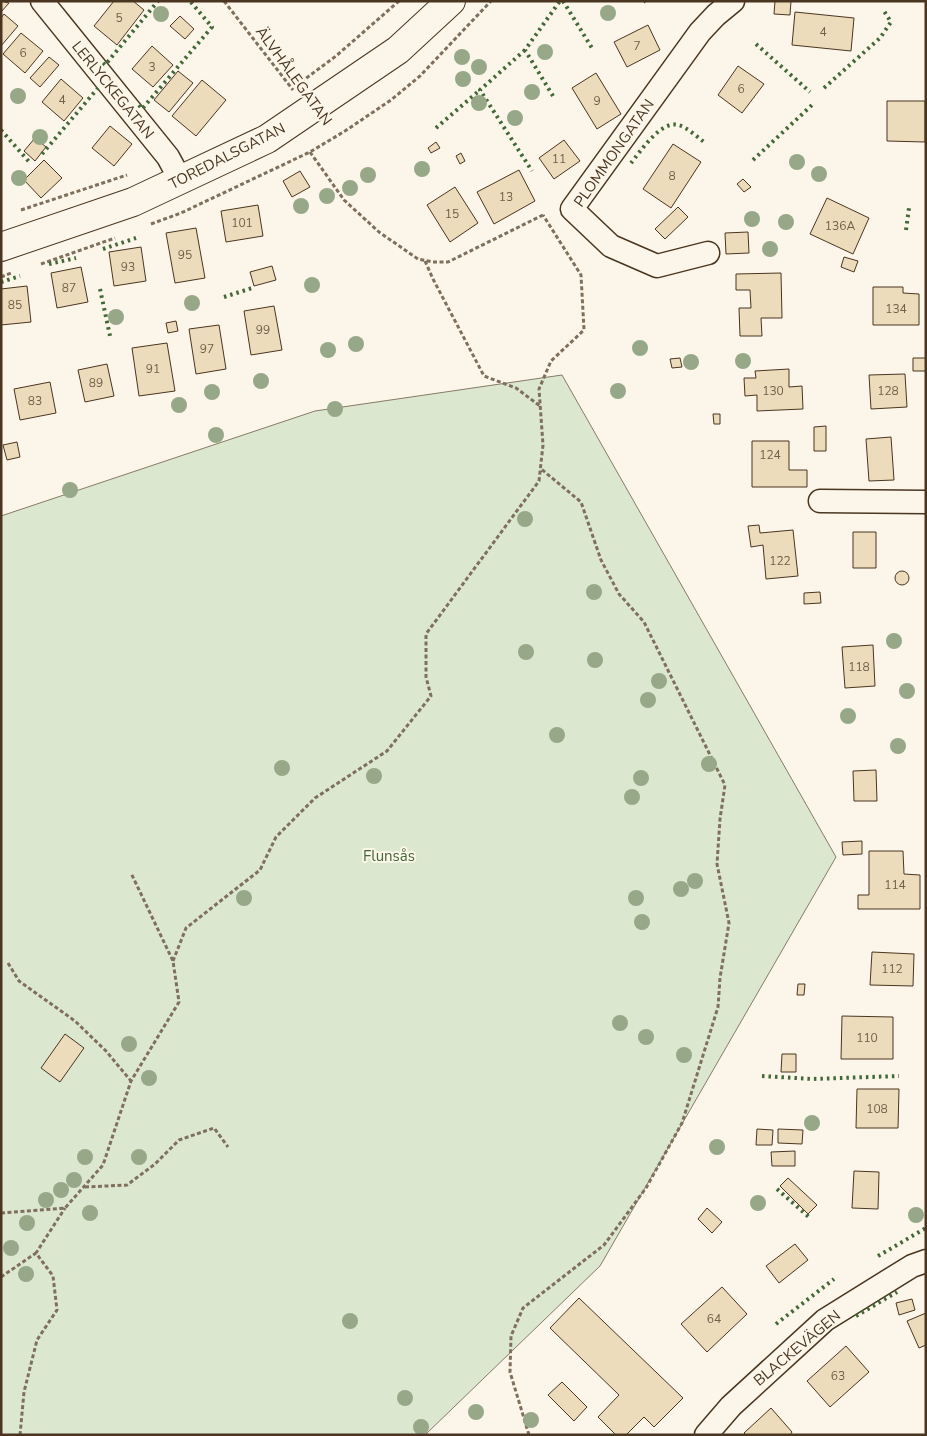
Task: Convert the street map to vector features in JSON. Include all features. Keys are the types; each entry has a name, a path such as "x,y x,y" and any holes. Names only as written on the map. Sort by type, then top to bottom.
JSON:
{"street":[{"name":"LERLYCKEGATAN","path":"42,1 168,157 180,181"},
{"name":"TOREDALSGATAN","path":"1,247 132,202 266,139 398,50 451,1"},
{"name":"PLOMMONGATAN","path":"708,252 657,266 611,246 572,209 700,32 733,1"},
{"path":"820,502 926,502"},
{"name":"BLACKEVÄGEN","path":"706,1435 730,1406 825,1320 912,1266 926,1260"}],"path":[{"name":"ÄLVHÅLEGATAN","path":"224,1 292,88 327,141"},
{"path":"286,93 336,56 398,1"},
{"path":"310,152 344,200 380,232 418,258 425,260 448,262 558,208 572,209"},
{"path":"20,211 129,174"},
{"path":"173,962 186,928 260,870 276,837 315,798 387,751 431,696 426,677 426,634 539,481 542,445 539,388 550,362 584,330 581,275 543,215"},
{"path":"425,260 432,279 484,376 516,388 540,406"},
{"path":"529,1435 510,1372 511,1336 523,1308 604,1245 646,1188 682,1123 718,1007 720,978 729,924 717,864 720,819 725,785 644,622 619,594 601,560 581,502 540,468"},
{"path":"1,1277 36,1253 65,1208 103,1165 131,1082 178,1002 173,962 131,873"},
{"path":"8,963 19,981 75,1021 106,1051 131,1082"},
{"path":"83,1188 127,1185 155,1164 179,1140 214,1128 228,1147"},
{"path":"1,1213 65,1208"},
{"path":"20,1435 24,1392 37,1340 57,1310 53,1276 36,1253"}],"green space":[{"name":"Flunsås","path":"562,375 836,857 600,1266 425,1435 1,1435 1,516 315,411"}],"building":[{"path":"1,1 9,3 1,12"},
{"path":"114,1 133,1 144,10 117,45 94,26"},
{"path":"775,1 791,1 790,15 774,14"},
{"path":"795,12 854,18 851,51 792,45"},
{"path":"4,14 18,26 1,46 1,18"},
{"path":"180,16 194,29 185,39 170,26"},
{"path":"648,25 660,50 627,67 614,42"},
{"path":"21,33 43,51 25,73 3,54"},
{"path":"152,46 173,65 153,87 132,69"},
{"path":"49,57 59,65 40,87 30,78"},
{"path":"738,66 764,84 742,113 718,95"},
{"path":"178,71 193,83 169,112 154,100"},
{"path":"596,73 621,114 597,129 572,88"},
{"path":"61,79 83,98 64,121 42,102"},
{"path":"202,80 226,100 196,136 172,116"},
{"path":"887,101 925,101 925,142 887,141"},
{"path":"110,126 132,144 114,166 92,148"},
{"path":"35,138 46,147 35,161 24,151"},
{"path":"564,140 580,161 554,179 539,158"},
{"path":"436,142 440,148 431,153 428,148"},
{"path":"673,144 701,162 671,208 643,189"},
{"path":"461,153 465,161 460,164 456,156"},
{"path":"44,160 62,178 41,198 24,180"},
{"path":"519,170 535,201 494,224 477,192"},
{"path":"300,171 310,187 292,197 283,181"},
{"path":"743,179 751,187 744,192 737,184"},
{"path":"455,187 478,223 450,242 427,205"},
{"path":"827,198 869,218 853,254 810,234"},
{"path":"258,205 263,236 226,242 221,211"},
{"path":"678,207 688,217 665,239 655,229"},
{"path":"196,228 205,278 175,283 166,233"},
{"path":"748,232 749,253 726,254 725,233"},
{"path":"141,247 146,281 114,286 109,252"},
{"path":"844,257 858,261 854,272 841,267"},
{"path":"272,266 276,280 254,286 250,272"},
{"path":"81,267 88,302 57,308 51,273"},
{"path":"781,273 782,318 761,318 762,336 740,336 739,308 751,308 750,290 736,290 736,274"},
{"path":"27,286 31,322 1,325 1,289"},
{"path":"873,287 903,287 903,293 919,294 919,325 873,325"},
{"path":"274,306 282,350 251,355 244,311"},
{"path":"176,321 178,331 168,333 166,323"},
{"path":"219,325 226,369 196,374 189,329"},
{"path":"167,343 175,391 139,396 132,348"},
{"path":"680,358 682,367 672,368 670,359"},
{"path":"913,358 926,358 926,371 913,371"},
{"path":"107,364 114,396 85,402 78,370"},
{"path":"789,369 789,387 802,386 803,409 757,411 757,395 745,396 744,378 756,378 755,371"},
{"path":"905,374 907,407 871,409 869,375"},
{"path":"50,382 56,413 20,420 14,389"},
{"path":"713,414 720,414 720,424 714,424"},
{"path":"826,426 826,451 814,451 814,427"},
{"path":"891,437 894,480 869,481 866,439"},
{"path":"752,441 789,441 789,470 807,470 807,487 752,487"},
{"path":"17,442 20,457 7,460 3,445"},
{"path":"759,525 760,533 793,530 798,576 766,579 763,545 751,547 748,526"},
{"path":"853,532 876,532 876,568 853,568"},
{"path":"902,571 907,573 909,578 907,583 902,585 897,583 895,578 897,573"},
{"path":"820,592 821,603 804,604 804,593"},
{"path":"873,645 875,686 845,688 842,647"},
{"path":"876,770 877,801 854,801 853,771"},
{"path":"862,841 862,854 843,855 842,842"},
{"path":"869,851 903,851 904,874 920,875 920,909 858,909 858,895 869,895"},
{"path":"872,952 914,954 913,986 870,985"},
{"path":"798,984 805,984 804,995 797,995"},
{"path":"842,1016 893,1017 893,1059 841,1059"},
{"path":"65,1034 84,1048 60,1082 41,1068"},
{"path":"782,1054 796,1054 796,1072 781,1072"},
{"path":"857,1089 899,1089 898,1128 856,1128"},
{"path":"757,1129 773,1130 772,1145 756,1145"},
{"path":"778,1129 803,1130 802,1144 778,1143"},
{"path":"795,1151 795,1166 772,1166 771,1152"},
{"path":"854,1171 879,1172 878,1209 852,1208"},
{"path":"788,1178 817,1205 808,1214 780,1186"},
{"path":"707,1208 722,1222 712,1233 698,1219"},
{"path":"795,1244 808,1260 779,1283 766,1266"},
{"path":"722,1287 747,1314 707,1352 681,1324"},
{"path":"579,1298 683,1398 654,1427 644,1417 626,1435 616,1435 598,1417 619,1395 550,1328"},
{"path":"912,1299 915,1310 899,1315 896,1303"},
{"path":"926,1313 926,1345 919,1348 907,1321"},
{"path":"846,1346 869,1372 830,1407 807,1381"},
{"path":"562,1382 587,1407 574,1421 548,1395"},
{"path":"771,1408 792,1432 790,1435 746,1435 744,1433"}],"hedge":[{"path":"103,63 105,65 158,1"},
{"path":"139,105 142,109 212,27 190,1"},
{"path":"553,96 525,50 560,1"},
{"path":"563,1 592,48"},
{"path":"824,88 880,38 891,22 884,11"},
{"path":"756,44 810,92"},
{"path":"525,50 480,90 532,171"},
{"path":"42,154 98,88"},
{"path":"436,128 480,90"},
{"path":"753,160 812,105"},
{"path":"631,163 651,138 665,127 671,125 685,128 704,142"},
{"path":"1,130 31,164"},
{"path":"906,230 909,208"},
{"path":"103,249 136,238"},
{"path":"49,264 76,258"},
{"path":"1,282 20,276"},
{"path":"224,297 252,288"},
{"path":"100,289 110,336"},
{"path":"762,1076 812,1079 899,1076"},
{"path":"777,1189 810,1218"},
{"path":"878,1256 926,1228"},
{"path":"776,1324 834,1279"},
{"path":"856,1316 897,1292"}]}
